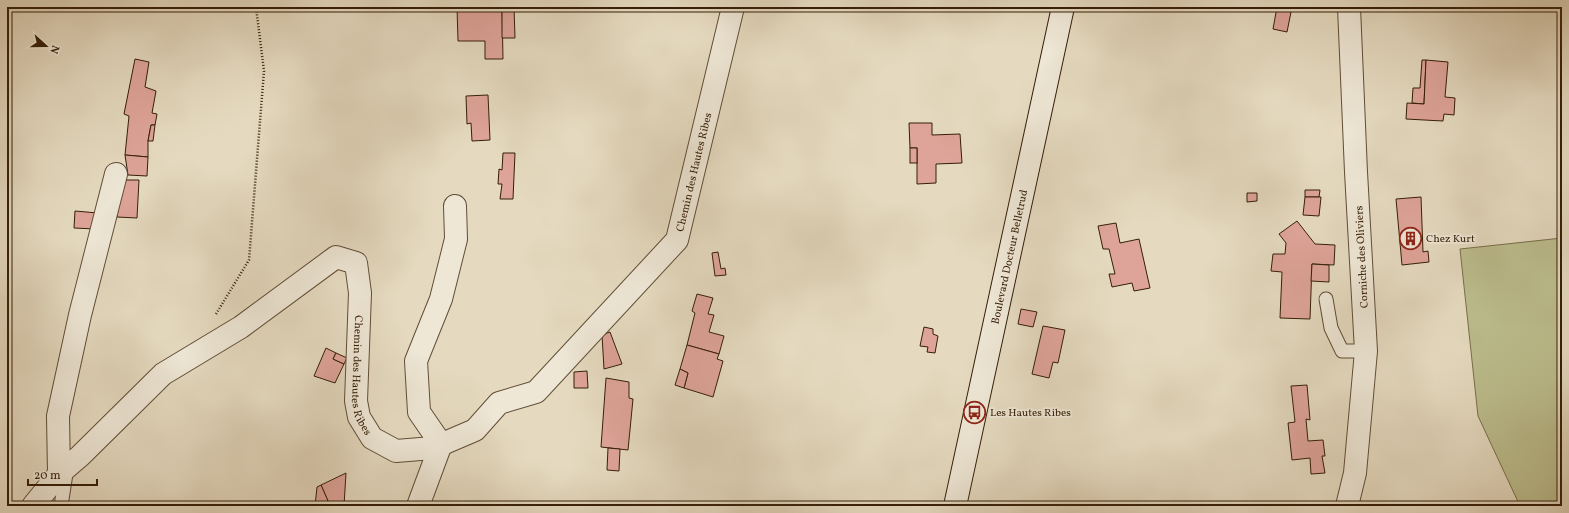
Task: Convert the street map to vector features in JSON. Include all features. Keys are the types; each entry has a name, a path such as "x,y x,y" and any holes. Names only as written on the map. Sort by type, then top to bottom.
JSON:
{"street":[{"name":"Chemin des Hautes Ribes","path":"33,506 63,470 80,456 163,374 241,327 336,257 356,263 360,293 356,401 359,417 372,438 396,451 433,448 475,430 499,403 536,392 677,240 733,7"},
{"name":"Boulevard Docteur Belletrud","path":"955,506 1063,7"},
{"name":"Corniche des Oliviers","path":"1347,506 1355,473 1366,351 1349,7"},
{"path":"63,470 58,416 80,315 116,174"},
{"path":"418,506 441,444 419,412 416,361 441,299 456,238 455,206"}],"lane":[{"path":"1326,299 1331,328 1342,351 1366,351"},
{"path":"61,506 63,470"}],"path":[{"path":"212,321 249,260 264,71 256,7"}],"green space":[{"path":"1562,238 1562,506 1520,506 1478,416 1460,249"}],"building":[{"path":"457,7 502,7 503,59 485,59 485,41 458,41"},
{"path":"502,7 514,7 515,38 502,38"},
{"path":"1277,7 1292,7 1287,32 1273,29"},
{"path":"135,59 149,62 145,87 156,91 152,113 157,114 155,125 151,125 148,141 148,157 125,155 129,116 124,114"},
{"path":"1422,60 1426,60 1424,104 1412,103 1413,88 1420,88"},
{"path":"1426,60 1448,62 1445,97 1455,98 1454,115 1444,114 1443,121 1406,119 1407,103 1424,104"},
{"path":"488,95 490,140 472,141 471,123 467,124 466,96"},
{"path":"909,123 932,123 932,135 960,134 962,163 936,164 936,183 917,184 917,148 910,148"},
{"path":"151,125 155,125 153,141 148,141"},
{"path":"910,148 917,148 917,163 910,163"},
{"path":"503,153 515,153 513,199 500,199 502,184 498,184 499,169 502,170"},
{"path":"125,155 148,157 147,176 128,175"},
{"path":"122,180 139,180 137,218 117,217"},
{"path":"1305,190 1320,190 1319,197 1305,197"},
{"path":"1247,193 1257,193 1257,201 1247,202"},
{"path":"1305,197 1321,197 1319,216 1303,215"},
{"name":"Chez Kurt","path":"1421,197 1423,252 1428,251 1429,262 1402,265 1396,199"},
{"path":"75,211 98,213 95,229 74,228"},
{"path":"1297,221 1315,244 1335,245 1334,265 1312,264 1310,319 1280,318 1282,272 1271,271 1273,254 1285,254 1286,243 1279,234"},
{"path":"1116,223 1120,243 1139,239 1150,288 1134,291 1132,283 1112,287 1109,274 1115,274 1109,249 1103,249 1098,226"},
{"path":"718,252 721,269 725,268 726,275 715,276 712,253"},
{"path":"1312,264 1329,265 1329,282 1311,281"},
{"path":"697,294 713,298 708,314 714,315 709,332 724,336 719,354 687,345 695,313 692,311"},
{"path":"1021,309 1037,312 1033,327 1018,324"},
{"path":"1043,326 1065,330 1058,363 1053,362 1049,378 1032,374"},
{"path":"924,327 933,329 933,334 938,336 935,353 927,352 928,347 920,346"},
{"path":"610,332 622,364 604,369 602,335"},
{"path":"687,345 719,354 717,359 723,361 713,397 684,388 688,373 680,369"},
{"path":"326,348 336,353 333,359 344,364 335,383 314,376"},
{"path":"336,353 347,358 344,364 333,359"},
{"path":"680,369 688,373 684,388 675,385"},
{"path":"587,371 588,388 574,388 574,372"},
{"path":"606,378 629,382 629,398 633,399 628,450 601,447"},
{"path":"1307,385 1310,420 1306,419 1308,441 1323,440 1325,456 1322,456 1325,473 1311,474 1310,458 1292,460 1288,423 1295,422 1291,386"},
{"path":"608,448 620,449 619,471 607,470"},
{"path":"346,473 344,506 319,506 328,501 321,485"},
{"path":"321,485 328,501 315,506 317,487"}],"place":[{"name":"Chez Kurt","path":"1411,238"},
{"name":"Les Hautes Ribes","path":"975,412"}]}
